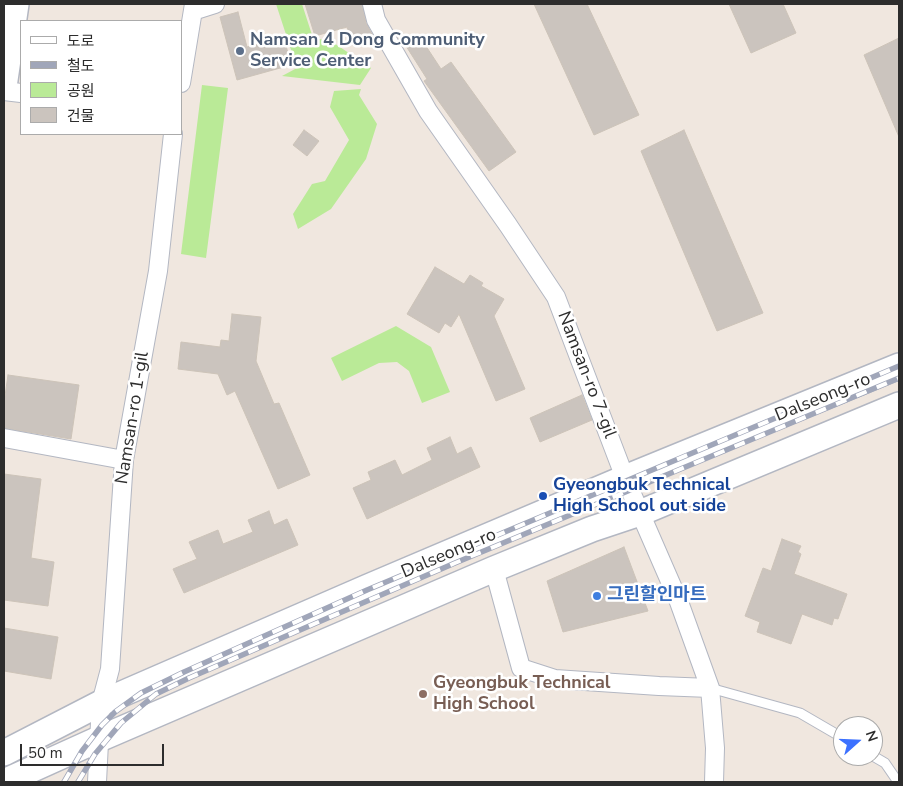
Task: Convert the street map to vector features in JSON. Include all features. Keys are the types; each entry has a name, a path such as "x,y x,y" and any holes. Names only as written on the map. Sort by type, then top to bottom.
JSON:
{"main road":[{"path":"4,87 16,4"},
{"name":"Dalseong-ro","path":"4,753 101,703 368,587 625,478 899,366"},
{"path":"4,782 99,739 494,569 592,530 640,514 899,405"}],"street":[{"path":"182,77 193,8 215,4"},
{"name":"Namsan-ro 7-gil","path":"372,4 376,20 428,111 556,297 625,478 679,602 710,688 715,748 714,782"},
{"path":"4,91 20,93"},
{"name":"Namsan-ro 1-gil","path":"97,782 101,703 110,669 124,460 158,270 173,135"},
{"path":"4,438 124,460"},
{"path":"494,569 521,668 555,679 710,688"}],"lane":[{"path":"710,688 800,713 833,732"},
{"path":"883,761 898,782"}],"green space":[{"path":"276,4 302,4 313,38 331,41 371,68 360,85 282,76 297,68"},
{"path":"202,85 228,88 206,258 181,254"},
{"path":"361,89 359,95 377,124 366,159 331,209 298,229 293,214 312,184 325,181 349,140 330,107 334,91"},
{"path":"396,326 431,347 450,392 422,403 409,371 397,362 379,363 342,381 331,358"}],"building":[{"path":"305,4 362,4 366,23 374,38 352,45 347,27 315,36"},
{"path":"534,4 587,4 639,115 594,135"},
{"path":"729,4 783,4 796,33 751,53"},
{"path":"238,12 247,47 284,38 291,65 237,80 220,17"},
{"path":"420,37 441,69 451,62 516,152 489,171 424,81 427,79 406,46"},
{"path":"899,38 899,137 864,55"},
{"path":"304,130 319,141 307,156 293,145"},
{"path":"684,130 763,313 717,331 641,151"},
{"path":"435,267 464,284 470,275 483,283 481,286 504,299 494,316 525,389 496,401 459,314 451,327 445,323 439,333 407,314"},
{"path":"232,314 261,317 256,361 274,404 279,403 310,475 278,489 235,391 227,395 218,374 178,369 181,342 220,347 221,340 229,341"},
{"path":"8,375 79,385 71,439 4,428 4,403"},
{"path":"582,395 592,420 540,442 530,418"},
{"path":"450,437 457,454 471,447 480,467 367,519 353,488 371,480 368,472 395,460 402,475 432,460 427,448"},
{"path":"4,474 41,479 31,558 54,562 48,606 4,600"},
{"path":"269,511 274,525 287,519 298,545 184,593 173,569 197,559 189,542 218,530 223,544 253,532 248,520"},
{"path":"782,539 801,546 798,552 801,554 794,574 847,594 838,619 834,618 832,625 802,614 791,644 757,632 760,622 745,616 763,568 771,571"},
{"name":"그린할인마트","path":"624,547 648,611 563,632 547,581"},
{"path":"4,628 58,637 51,679 4,671"}],"railway":[{"path":"64,782 82,751 102,725 115,712 141,693 367,590 899,366"},
{"path":"78,782 95,754 121,723 156,694 455,563 899,378"}],"place":[{"name":"Namsan 4 Dong Community Service Center","path":"240,51"},
{"name":"Gyeongbuk Technical High School out side","path":"543,496"},
{"name":"그린할인마트","path":"597,596"},
{"name":"Gyeongbuk Technical High School","path":"423,694"}]}
